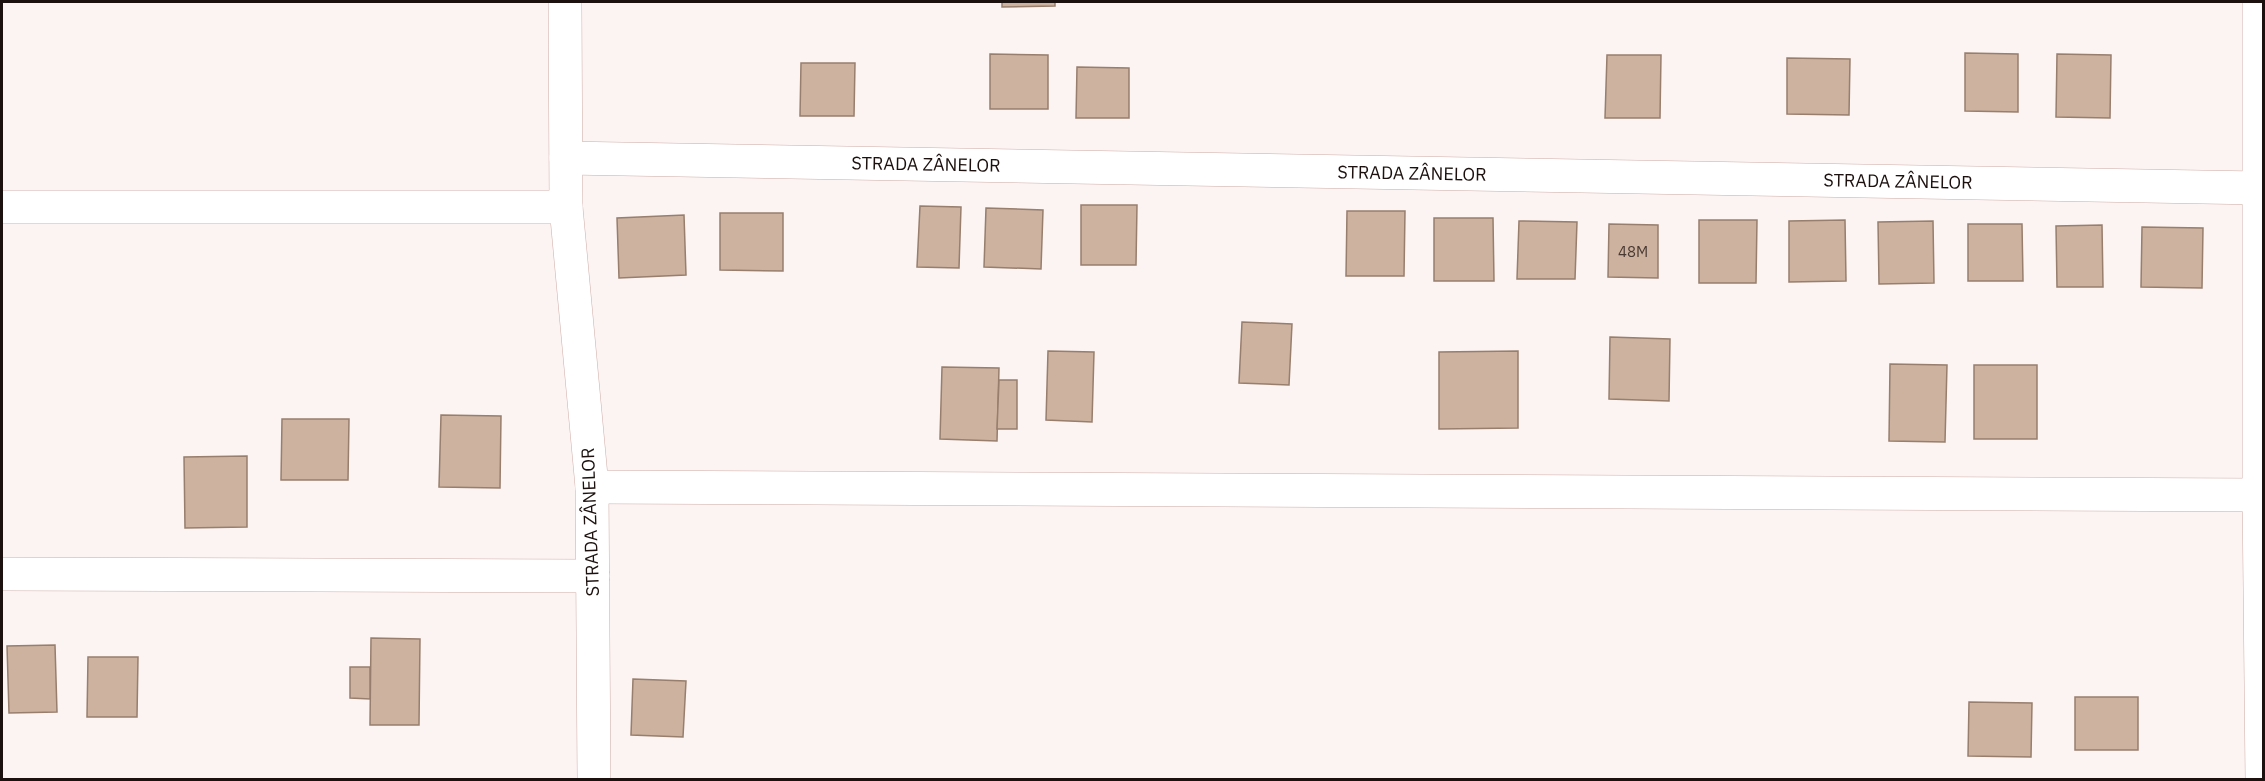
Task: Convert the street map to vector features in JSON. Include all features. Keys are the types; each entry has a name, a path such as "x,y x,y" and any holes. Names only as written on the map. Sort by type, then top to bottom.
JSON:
{"street":[{"name":"STRADA ZÂNELOR","path":"566,2 566,207 592,487 594,780"},
{"path":"2259,2 2259,495 2262,780"},
{"name":"STRADA ZÂNELOR","path":"566,158 2259,188"},
{"path":"2,207 566,207"},
{"path":"592,487 2259,495"},
{"path":"2,574 593,576"}],"building":[{"path":"1002,2 1055,2 1055,6 1002,7"},
{"path":"1965,53 2018,54 2018,112 1965,111"},
{"path":"990,54 1048,55 1048,109 990,109"},
{"path":"2057,54 2111,55 2110,118 2056,117"},
{"path":"1607,55 1661,55 1660,118 1605,118"},
{"path":"1787,58 1850,59 1849,115 1787,114"},
{"path":"801,63 855,63 854,116 800,116"},
{"path":"1077,67 1129,68 1129,118 1076,118"},
{"path":"1081,205 1137,205 1136,265 1081,265"},
{"path":"920,206 961,207 959,268 917,267"},
{"path":"986,208 1043,210 1041,269 984,267"},
{"path":"1347,211 1405,211 1404,276 1346,276"},
{"path":"720,213 783,213 783,271 720,270"},
{"path":"684,215 686,275 619,278 617,218"},
{"path":"1434,218 1493,218 1494,281 1434,281"},
{"path":"1699,220 1757,220 1756,283 1699,283"},
{"path":"1845,220 1846,281 1789,282 1789,221"},
{"path":"1519,221 1577,222 1575,279 1517,279"},
{"path":"1933,221 1934,283 1879,284 1878,222"},
{"path":"1609,224 1658,225 1658,278 1608,277"},
{"path":"1968,224 2022,224 2023,281 1968,281"},
{"path":"2102,225 2103,287 2057,287 2056,226"},
{"path":"2142,227 2203,228 2202,288 2141,287"},
{"path":"1242,322 1292,324 1289,385 1239,383"},
{"path":"1610,337 1670,339 1669,401 1609,399"},
{"path":"1048,351 1094,352 1092,422 1046,420"},
{"path":"1518,351 1518,428 1439,429 1439,352"},
{"path":"1890,364 1947,365 1945,442 1889,441"},
{"path":"1974,365 2037,365 2037,439 1974,439"},
{"path":"942,367 999,368 997,441 940,439"},
{"path":"999,380 1017,380 1017,429 997,429"},
{"path":"441,415 501,416 500,488 439,487"},
{"path":"282,419 349,419 348,480 281,480"},
{"path":"247,456 247,527 185,528 184,457"},
{"path":"371,638 420,639 419,725 370,725"},
{"path":"55,645 57,712 9,713 7,646"},
{"path":"88,657 138,657 137,717 87,717"},
{"path":"350,667 370,667 370,699 350,698"},
{"path":"633,679 686,681 683,737 631,735"},
{"path":"2075,697 2138,697 2138,750 2075,750"},
{"path":"1969,702 2032,703 2031,757 1968,756"}]}
